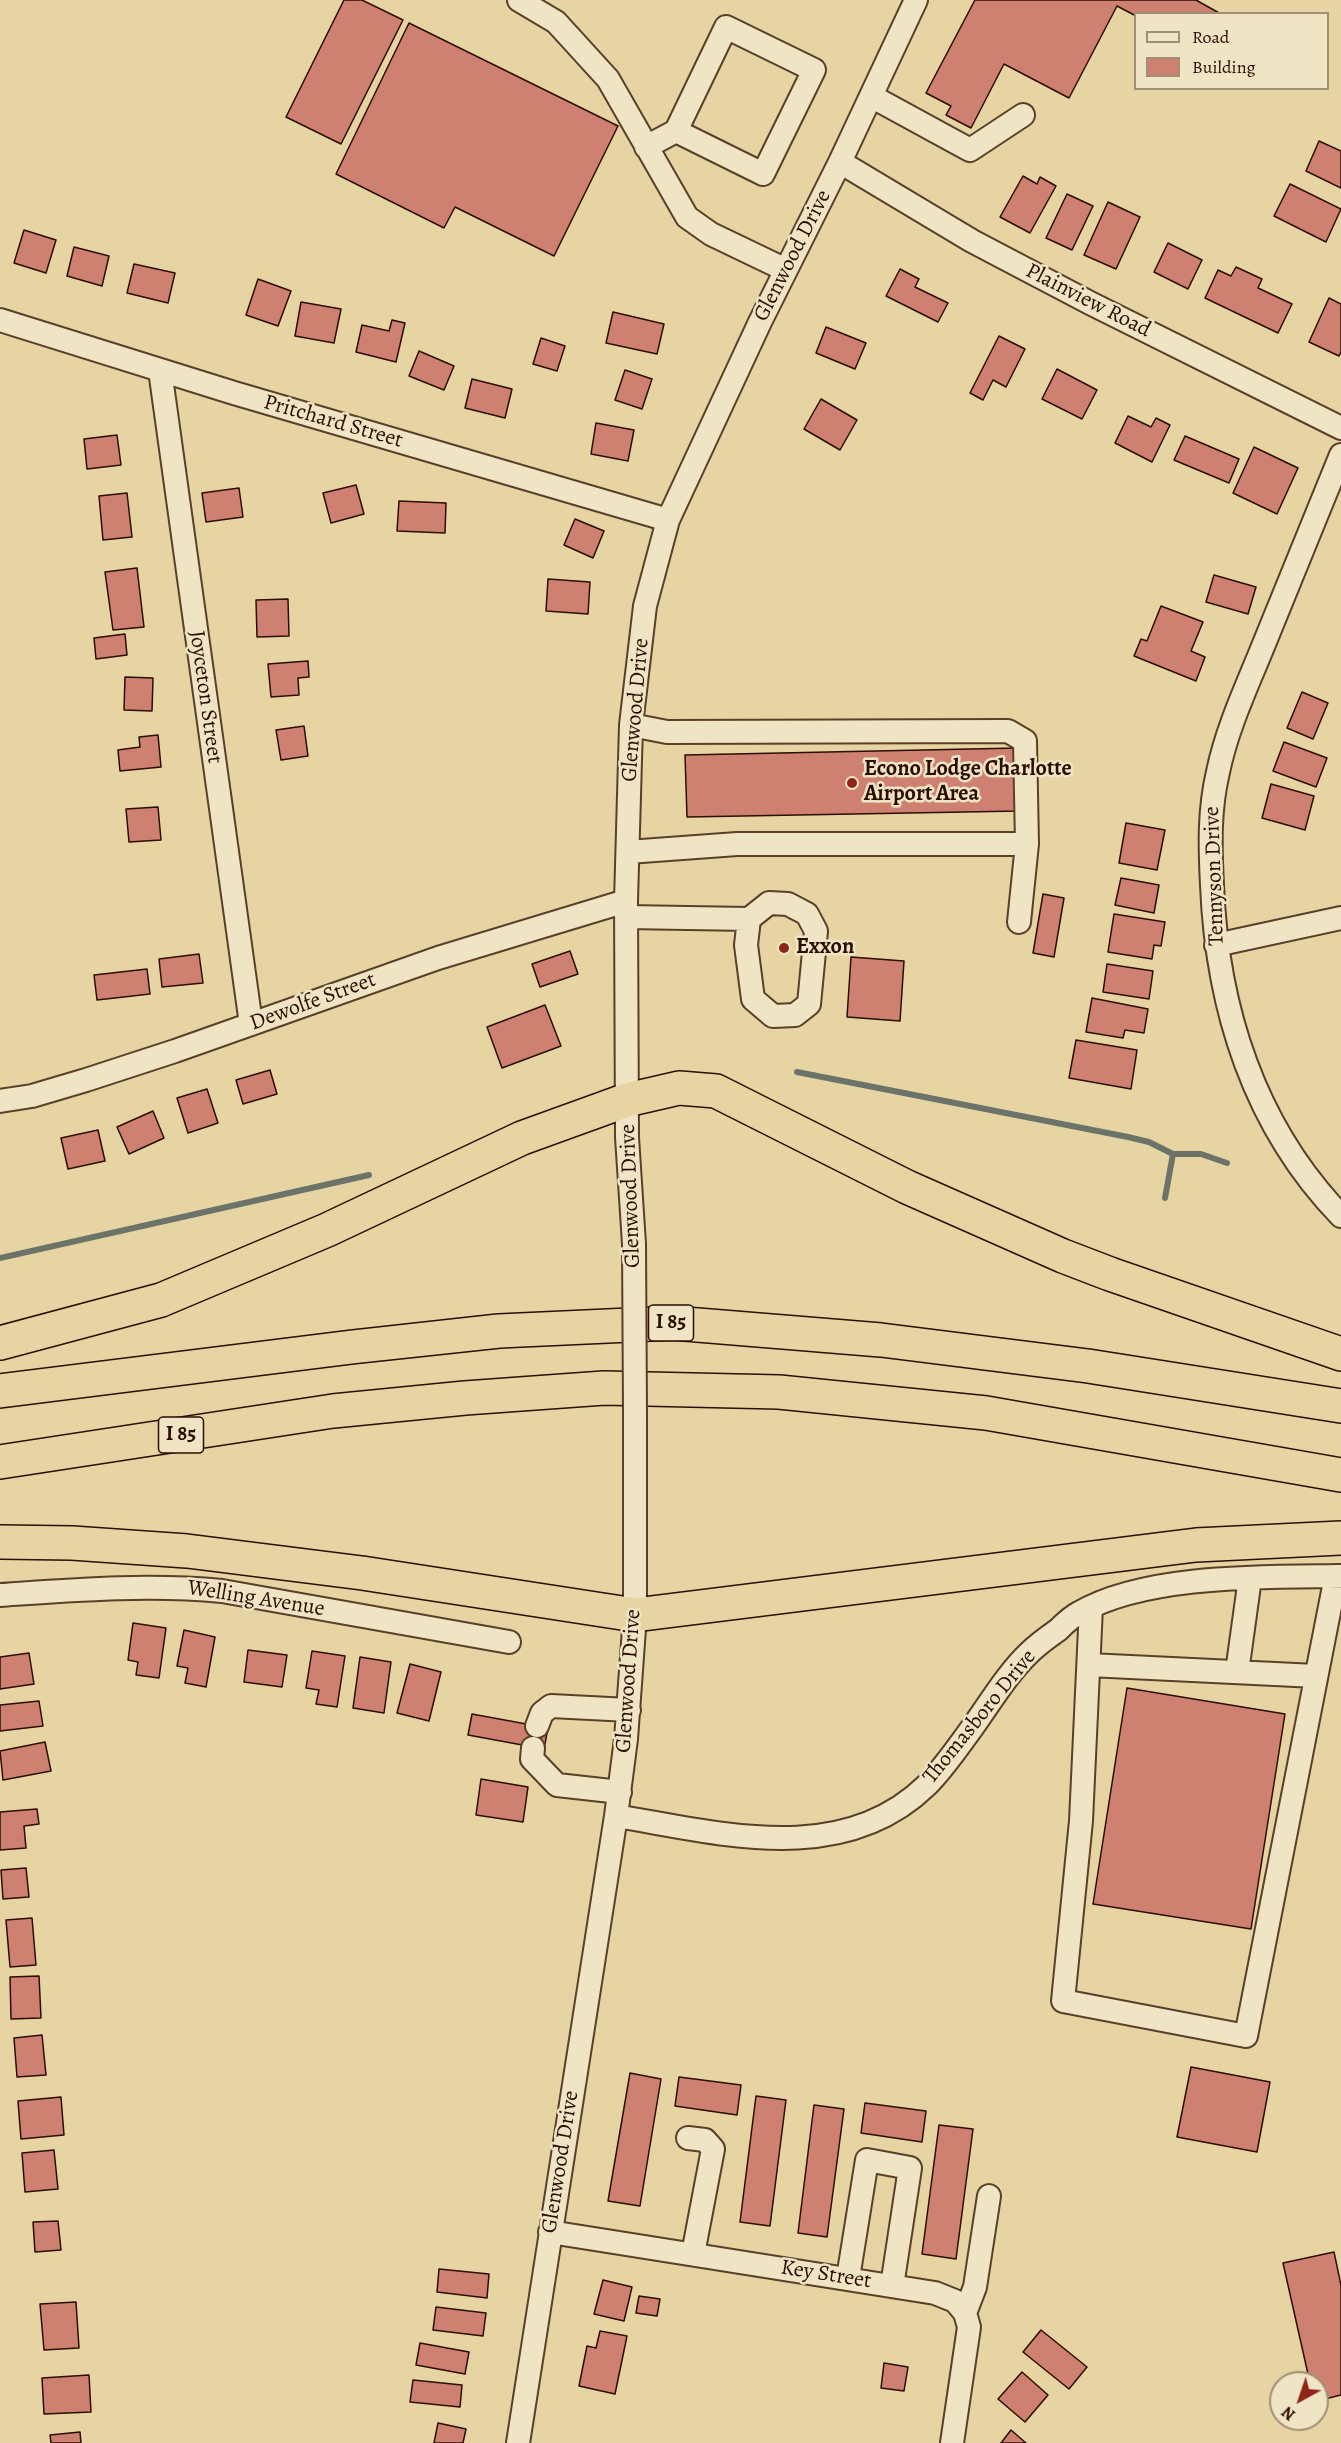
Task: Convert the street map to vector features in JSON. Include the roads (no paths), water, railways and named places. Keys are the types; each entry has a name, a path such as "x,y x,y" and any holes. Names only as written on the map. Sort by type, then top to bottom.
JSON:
{"highway":[{"path":"0,1343 161,1300 327,1230 495,1150 562,1122 627,1100 679,1088 716,1091 907,1187 1063,1256 1341,1354"},
{"name":"I 85","path":"0,1391 352,1347 476,1334 673,1323 880,1340 1088,1366 1277,1394 1341,1406"},
{"name":"I 85","path":"0,1462 333,1411 604,1388 779,1392 986,1413 1341,1475"},
{"path":"0,1542 72,1543 187,1551 362,1573 635,1614 1196,1545 1341,1538"}],"street":[{"path":"519,0 556,22 608,79 687,217 711,234 786,270"},
{"name":"Glenwood Drive","path":"518,2443 620,1792 635,1614 634,1244 627,1100 626,909 631,724 645,606 668,520 916,0"},
{"path":"646,147 676,131 726,27 814,70 763,174 676,131"},
{"path":"871,96 970,150 1023,116"},
{"name":"Plainview Road","path":"840,162 972,241 1090,303 1341,428"},
{"name":"Pritchard Street","path":"0,320 160,370 668,520"},
{"name":"Joyceton Street","path":"160,370 251,1024"},
{"name":"Tennyson Drive","path":"1341,455 1235,717 1218,769 1211,803 1210,841 1216,945 1224,995 1239,1047 1260,1096 1282,1138 1311,1182 1341,1216"},
{"path":"631,724 674,732 1008,731 1025,741 1027,844 1019,922"},
{"path":"628,852 737,844 1027,844"},
{"path":"769,903 788,904 807,914 816,930 809,1004 795,1015 773,1016 753,999 746,945 749,919 769,903"},
{"name":"Dewolfe Street","path":"0,1101 86,1080 438,958 626,909 749,919"},
{"path":"1216,945 1341,918"},
{"path":"1091,1607 1081,1821 1064,2001 1246,2036 1316,1676 1339,1576"},
{"name":"Thomasboro Drive","path":"616,1816 699,1830 780,1839 814,1838 848,1831 886,1815 927,1784 1029,1653 1078,1613 1121,1594 1172,1585 1250,1578 1339,1576"},
{"path":"1237,1672 1250,1578"},
{"name":"Welling Avenue","path":"0,1595 123,1587 181,1587 222,1591 509,1642"},
{"path":"1089,1665 1316,1676"},
{"path":"620,1792 556,1785 532,1759 542,1713 550,1706 628,1710"},
{"path":"688,2138 705,2140 713,2149 693,2254"},
{"path":"848,2278 867,2160 910,2168 892,2286"},
{"path":"952,2443 969,2327 965,2313 975,2287 989,2196"},
{"name":"Key Street","path":"550,2232 848,2278 949,2297 965,2313"}],"waterway":[{"path":"797,1072 1128,1137 1149,1142 1173,1154 1201,1154 1227,1163"},
{"path":"1165,1198 1173,1154"},
{"path":"0,1258 369,1175"}],"place":[{"name":"Econo Lodge Charlotte Airport Area","path":"852,783"},
{"name":"Exxon","path":"784,948"}]}
